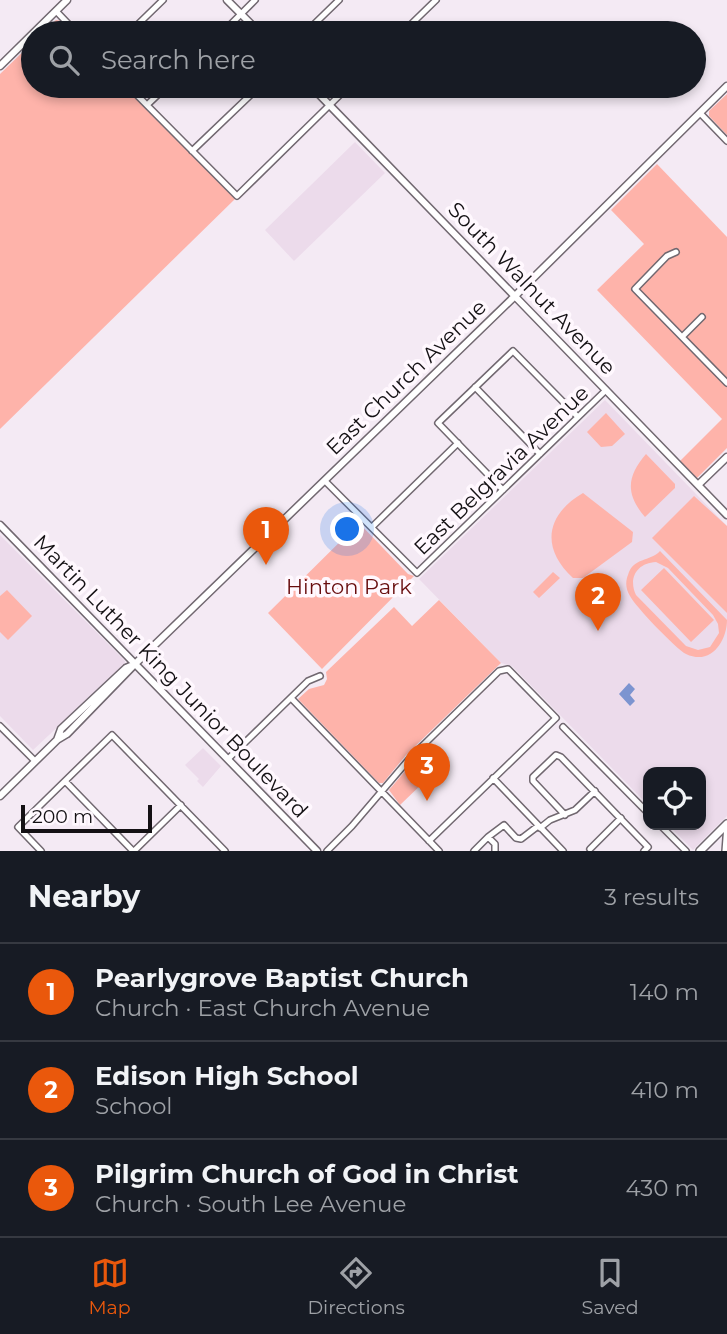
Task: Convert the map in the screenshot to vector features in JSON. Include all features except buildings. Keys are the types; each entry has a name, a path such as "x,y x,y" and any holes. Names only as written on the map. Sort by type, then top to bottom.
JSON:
{"main road":[{"path":"700,851 727,825"}],"street":[{"path":"46,21 67,0"},
{"path":"141,21 163,0"},
{"path":"227,0 248,21"},
{"path":"234,21 255,0"},
{"path":"317,21 339,0"},
{"path":"414,21 436,0"},
{"path":"56,11 66,21"},
{"path":"0,66 21,45"},
{"name":"East Church Avenue","path":"0,796 57,740 67,734 135,664 515,296 727,86"},
{"path":"141,98 237,196 337,98"},
{"path":"148,105 155,98"},
{"path":"192,151 247,98"},
{"name":"South Walnut Avenue","path":"323,98 727,515"},
{"path":"699,113 727,141"},
{"path":"676,252 667,256 635,289 727,383"},
{"path":"682,337 702,317"},
{"path":"503,490 438,424 475,387 513,351 578,417"},
{"path":"475,387 540,454"},
{"name":"East Belgravia Avenue","path":"372,527 417,573 606,390"},
{"path":"325,481 372,527 458,443"},
{"path":"698,485 727,457"},
{"name":"Martin Luther King Junior Boulevard","path":"0,525 317,851"},
{"path":"327,851 411,757 505,668 556,718 429,841"},
{"path":"228,759 308,681 320,676"},
{"path":"291,698 439,851"},
{"path":"0,726 35,761"},
{"path":"563,727 643,808"},
{"path":"41,851 18,827 112,735 225,851"},
{"path":"565,815 533,781 533,777 556,755 648,846 644,851"},
{"path":"493,778 563,851"},
{"path":"65,781 134,851 181,805"},
{"path":"474,851 488,836 504,825 516,838 521,839 550,820 575,810 595,791"},
{"path":"590,849 621,818"},
{"path":"725,851 727,825"},
{"path":"665,830 685,851"},
{"path":"488,836 495,844 495,851"}],"shaded area":[{"path":"355,142 385,173 294,261 265,230"},
{"path":"605,400 727,526 727,816 693,850 673,830 706,830 706,767 643,767 643,800 512,666 501,663 419,579"},
{"path":"0,535 125,661 124,665 33,750 0,716"},
{"path":"203,748 221,766 203,787 185,765"}],"green space":[{"path":"21,54 21,98 137,98 235,199 0,429 0,74"},
{"path":"727,94 727,135 709,116 709,111"},
{"path":"657,164 727,237 727,448 697,478 680,461 722,419 597,290 644,244 611,210"},
{"path":"606,413 625,434 612,446 601,447 587,432"},
{"path":"646,454 675,484 675,488 645,517 634,501 631,485 635,470"},
{"path":"583,493 633,532 632,542 583,578 573,578 556,556 552,533 561,511"},
{"path":"694,496 727,526 727,613 652,538"},
{"name":"Hinton Park","path":"359,523 408,574 414,576 322,669 268,613"},
{"path":"660,551 727,620 721,643 710,654 695,657 686,654 665,636 629,594 626,583 630,569","holes":["656,562 668,568 713,615 718,624 719,633 710,647 698,650 686,646 636,595 633,583 639,568"]},
{"path":"664,568 714,620 691,642 641,590"},
{"path":"553,572 560,578 539,598 533,592"},
{"path":"7,590 32,616 8,640 0,632 0,596"},
{"path":"439,600 501,663 406,755 383,783 379,783 298,699 309,689 324,685 326,672 394,607 412,626"},
{"path":"412,763 427,779 400,805 389,790"}],"water":[{"path":"629,683 635,689 630,695 635,701 630,706 619,694"}],"place":[{"name":"Pearlygrove Baptist Church","path":"266,565"},
{"name":"Edison High School","path":"598,631"},
{"name":"Pilgrim Church of God in Christ","path":"427,801"}]}
